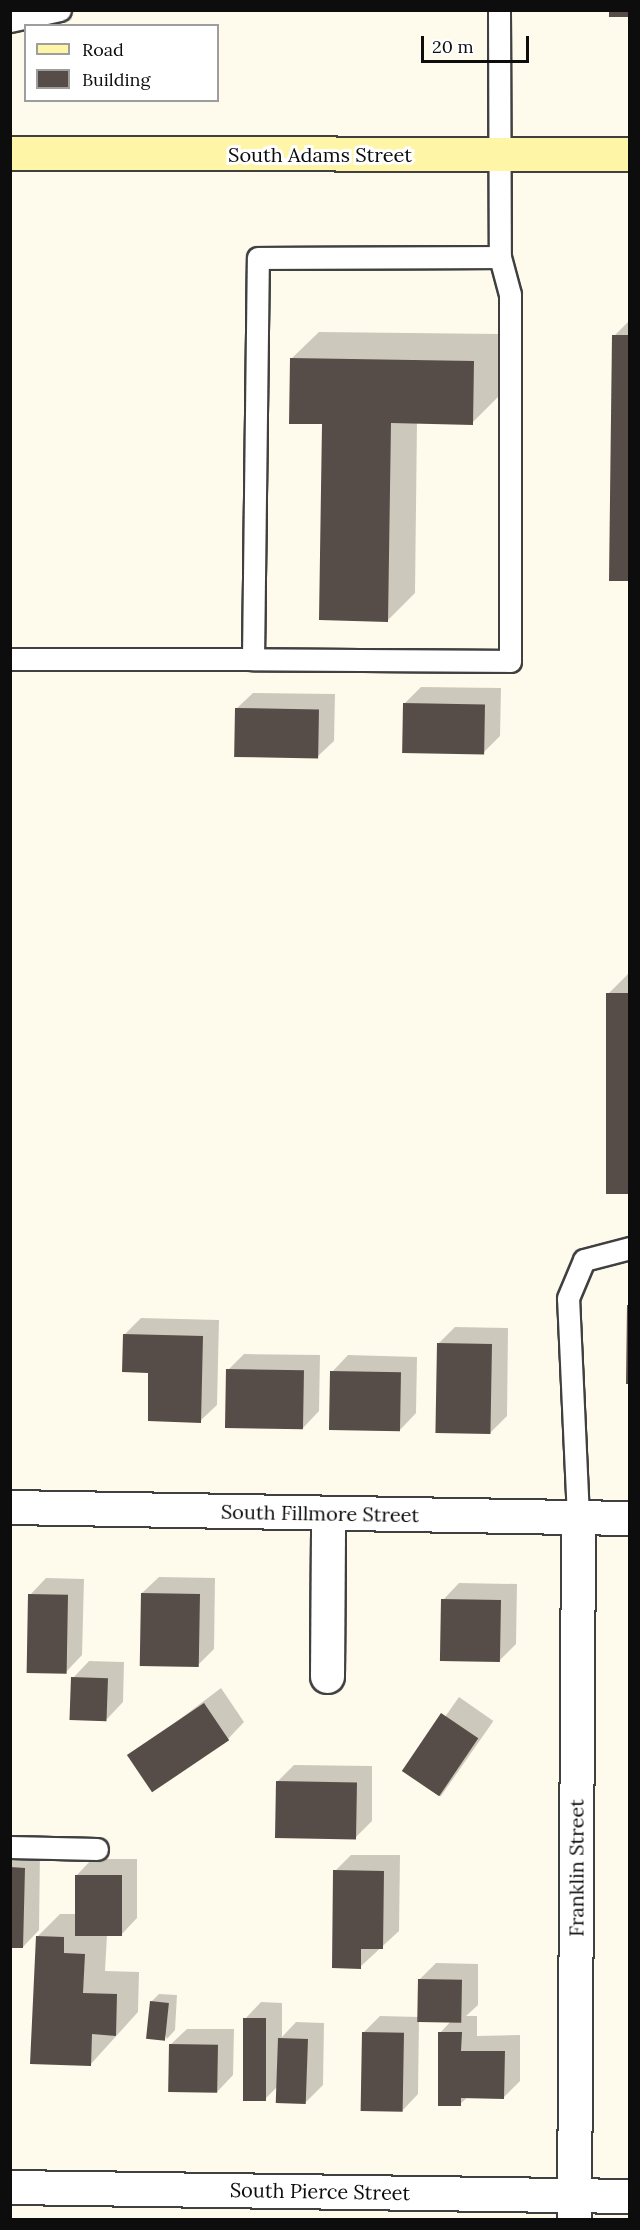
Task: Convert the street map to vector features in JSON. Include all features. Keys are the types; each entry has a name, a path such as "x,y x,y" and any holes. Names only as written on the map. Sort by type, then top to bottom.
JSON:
{"street":[{"name":"South Adams Street","path":"10,153 630,154"},
{"name":"South Fillmore Street","path":"10,1507 630,1518"},
{"path":"327,1676 328,1513"},
{"name":"Franklin Street","path":"574,2207 578,1517"},
{"name":"South Pierce Street","path":"10,2187 574,2207 630,2196"}],"lane":[{"path":"10,21 60,10"},
{"path":"10,659 510,661 510,294 500,257 502,154 499,10"},
{"path":"253,659 258,258 500,257"},
{"path":"578,1517 568,1298 584,1260 630,1248"},
{"path":"10,1847 97,1849"}],"building":[{"path":"609,10 630,10 630,17 609,17"},
{"path":"612,335 630,335 630,581 609,581"},
{"path":"290,358 474,361 473,425 391,423 388,622 319,620 322,424 289,424"},
{"path":"403,703 485,704 484,754 402,753"},
{"path":"235,708 319,709 318,758 234,757"},
{"path":"606,993 630,993 630,1194 606,1194"},
{"path":"627,1305 630,1305 630,1384 626,1384"},
{"path":"123,1334 203,1336 201,1423 148,1421 148,1373 122,1372"},
{"path":"437,1343 492,1344 490,1434 435,1433"},
{"path":"226,1369 304,1370 303,1429 225,1428"},
{"path":"330,1371 401,1372 400,1431 329,1430"},
{"path":"141,1593 200,1594 199,1667 140,1666"},
{"path":"28,1594 68,1595 67,1674 27,1673"},
{"path":"441,1599 501,1600 500,1662 440,1661"},
{"path":"71,1677 108,1678 106,1721 69,1720"},
{"path":"204,1703 229,1740 152,1792 127,1755"},
{"path":"441,1713 478,1738 439,1796 402,1771"},
{"path":"276,1781 357,1782 356,1839 275,1838"},
{"path":"10,1867 25,1868 23,1948 10,1948"},
{"path":"333,1870 384,1871 383,1949 361,1949 361,1969 332,1968"},
{"path":"75,1875 122,1875 122,1936 75,1936"},
{"path":"36,1936 64,1937 64,1953 85,1954 83,1993 117,1994 116,2036 92,2034 91,2066 30,2064"},
{"path":"418,1979 462,1980 461,2023 417,2022"},
{"path":"150,2001 169,2003 165,2041 146,2039"},
{"path":"243,2018 266,2018 266,2101 243,2101"},
{"path":"362,2032 404,2033 403,2112 361,2111"},
{"path":"438,2032 462,2032 461,2051 505,2051 504,2099 461,2098 461,2106 438,2106"},
{"path":"278,2038 308,2039 306,2104 276,2103"},
{"path":"169,2044 218,2045 217,2093 168,2092"}]}
